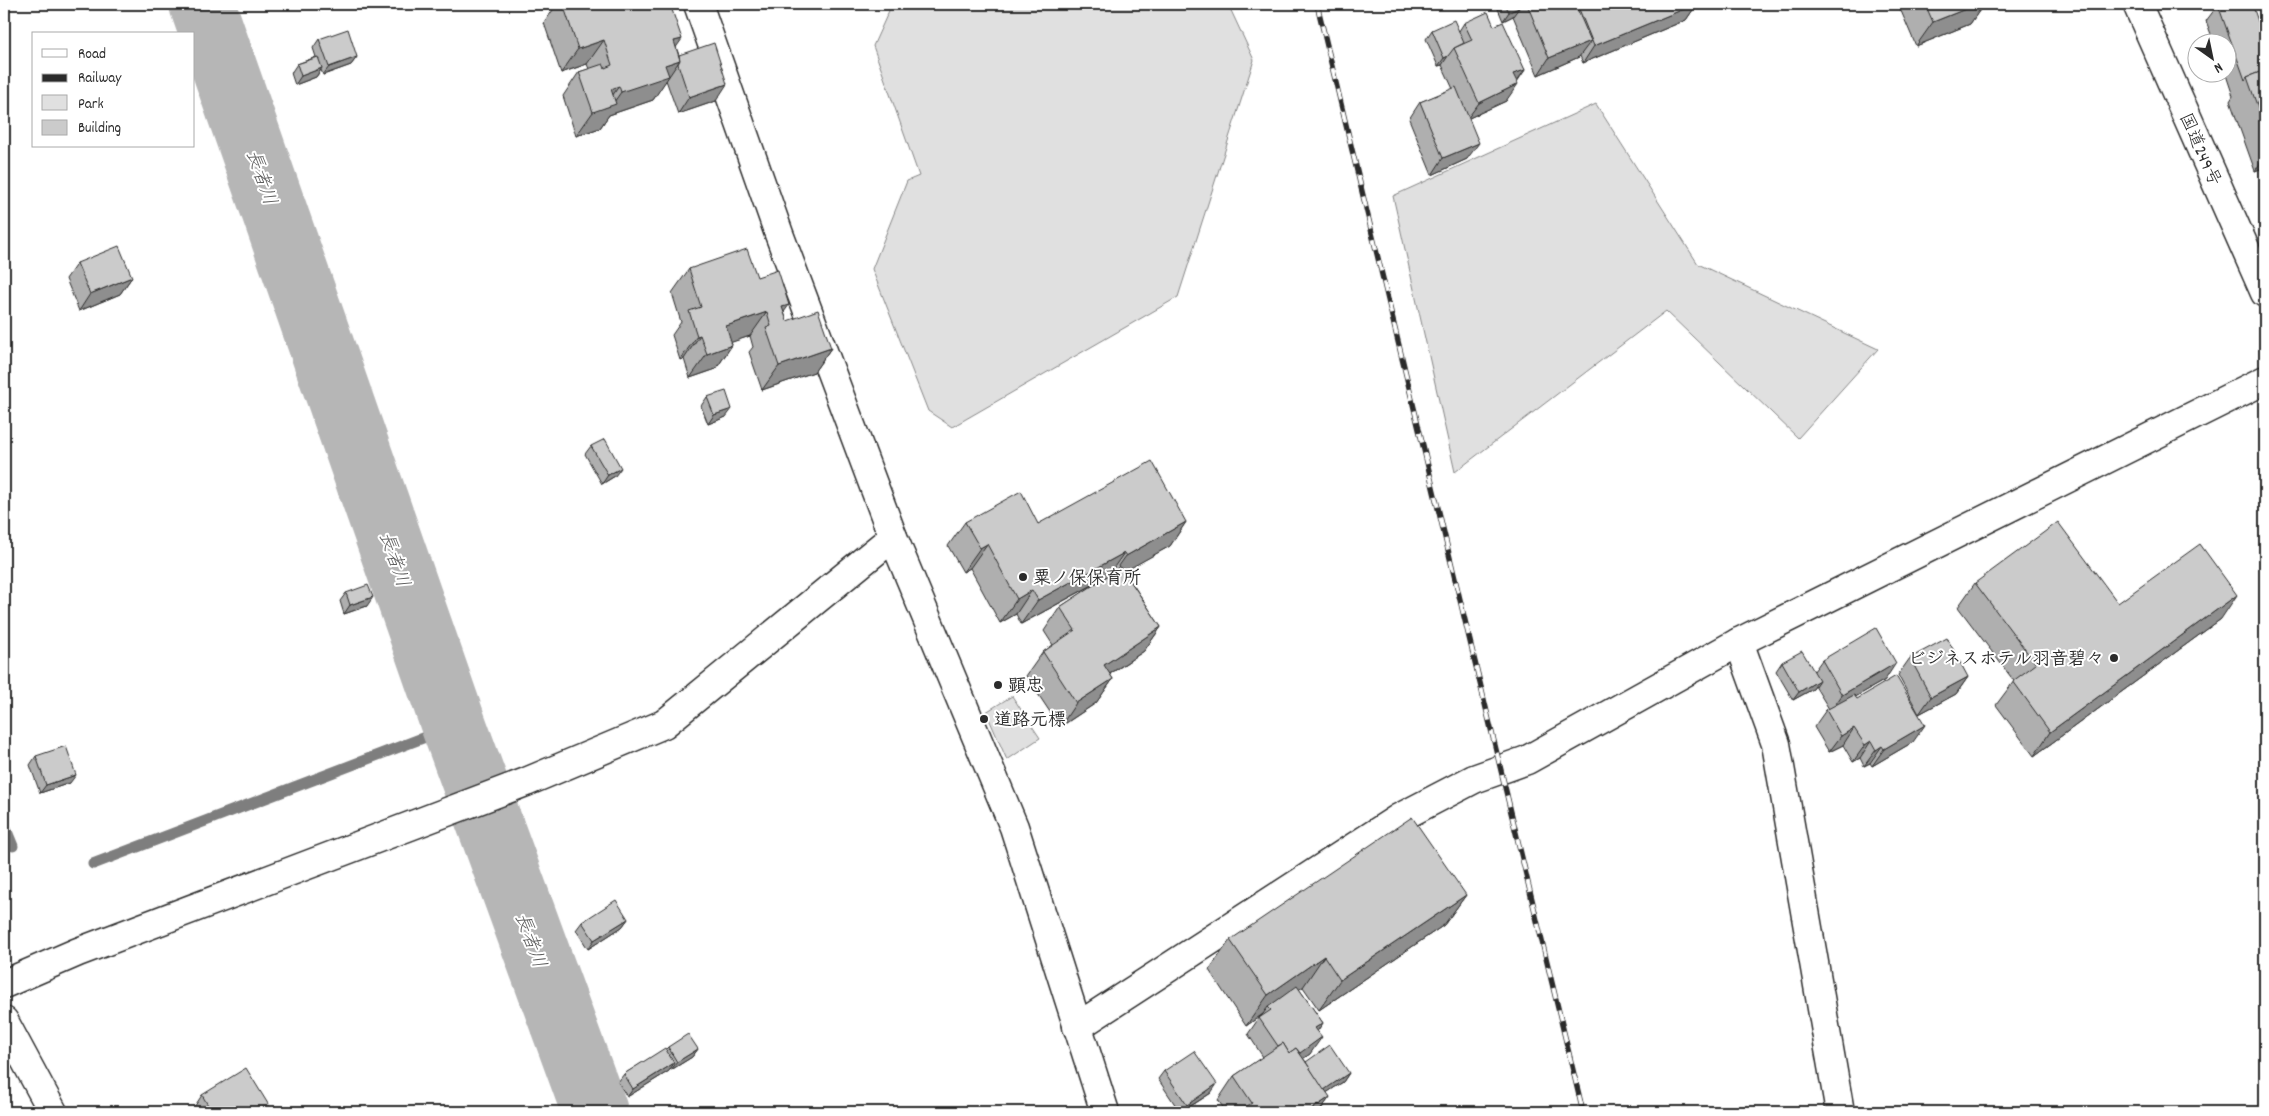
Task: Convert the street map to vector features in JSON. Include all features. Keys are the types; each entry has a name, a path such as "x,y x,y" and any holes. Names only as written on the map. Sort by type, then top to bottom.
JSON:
{"main road":[{"path":"698,4 779,234 894,537 1014,827 1105,1112"},
{"name":"国道249号","path":"2137,4 2265,293"},
{"path":"1077,1027 1399,818 1474,779 1527,760 1739,642 2265,380"},
{"path":"4,984 78,952 445,814 664,724 894,537"},
{"path":"1739,642 1776,744 1840,1112"},
{"path":"4,1021 53,1112"}],"green space":[{"path":"892,4 1228,4 1254,60 1178,297 952,427 928,411 872,269 907,181 919,176 873,46"},
{"path":"1596,104 1698,264 1878,349 1798,438 1666,311 1455,472 1393,196"},
{"path":"1012,696 1040,738 1007,760 986,712"}],"building":[{"path":"563,4 670,4 682,39 674,41 680,60 665,65 669,76 621,92 619,86 611,89 616,104 593,112 579,72 603,64 605,68 612,65 604,40 578,49"},
{"path":"1505,4 1518,4 1519,8 1509,12"},
{"path":"1527,4 1575,4 1591,41 1549,58"},
{"path":"1592,4 1696,4 1594,46 1579,9"},
{"path":"1925,4 1978,4 1933,22"},
{"path":"2252,4 2265,41 2265,70 2247,77 2245,80 2236,55 2236,32 2228,32 2218,5"},
{"path":"1488,12 1494,26 1503,22 1525,70 1513,74 1518,84 1479,103 1454,48 1472,40 1464,23"},
{"path":"1454,20 1464,43 1454,48 1444,58 1432,30"},
{"path":"348,29 357,57 329,67 319,39"},
{"path":"714,43 727,84 689,97 678,64 680,60 679,55"},
{"path":"318,57 322,68 301,76 297,64"},
{"path":"2265,70 2265,128 2247,77"},
{"path":"1456,87 1479,143 1443,158 1420,102"},
{"path":"119,246 132,277 90,294 77,263"},
{"path":"747,249 757,277 778,270 789,305 782,307 787,321 818,310 831,348 779,366 766,328 771,326 767,312 726,326 732,345 707,354 700,335 697,336 689,311 701,307 689,269"},
{"path":"726,391 732,409 714,415 707,397"},
{"path":"605,439 621,468 608,475 591,446"},
{"path":"1152,461 1186,522 1126,556 1124,553 1038,600 1032,590 1017,599 987,544 980,548 965,522 1021,491 1038,524"},
{"path":"2058,522 2118,603 2200,544 2237,595 2050,732 2013,681 2036,664 1975,583"},
{"path":"1121,567 1161,627 1104,665 1113,679 1076,703 1043,652 1075,630 1060,607"},
{"path":"368,585 373,597 350,605 346,593"},
{"path":"1876,628 1896,663 1842,695 1822,660"},
{"path":"1947,638 1968,677 1931,697 1910,658"},
{"path":"1802,651 1819,680 1799,692 1782,662"},
{"path":"1896,676 1925,725 1884,749 1882,746 1876,750 1871,741 1865,745 1854,728 1841,736 1826,710 1854,695 1857,699"},
{"path":"66,746 76,775 46,785 36,756"},
{"path":"1412,817 1466,895 1340,980 1324,956 1268,995 1230,940"},
{"path":"616,900 628,919 594,940 582,922"},
{"path":"1297,986 1323,1023 1315,1028 1322,1037 1300,1053 1296,1048 1289,1053 1283,1043 1278,1046 1259,1018 1271,1010 1268,1007"},
{"path":"688,1034 698,1049 677,1062 668,1047"},
{"path":"1283,1043 1289,1053 1296,1048 1330,1097 1308,1112 1238,1112 1252,1103 1234,1076"},
{"path":"1330,1045 1349,1073 1324,1090 1306,1062"},
{"path":"665,1048 674,1063 633,1089 624,1074"},
{"path":"1194,1051 1217,1084 1187,1105 1164,1071"},
{"path":"246,1068 273,1112 212,1112 202,1095"}],"waterway":[{"name":"長者川","path":"202,4 454,726 595,1112"},
{"path":"93,864 454,726"},
{"path":"4,824 13,846"}],"railway":[{"path":"1317,4 1583,1112"}],"place":[{"name":"粟ノ保保育所","path":"1023,577"},
{"name":"ビジネスホテル羽音碧々","path":"2114,658"},
{"name":"顕忠","path":"998,685"},
{"name":"道路元標","path":"984,719"}]}
